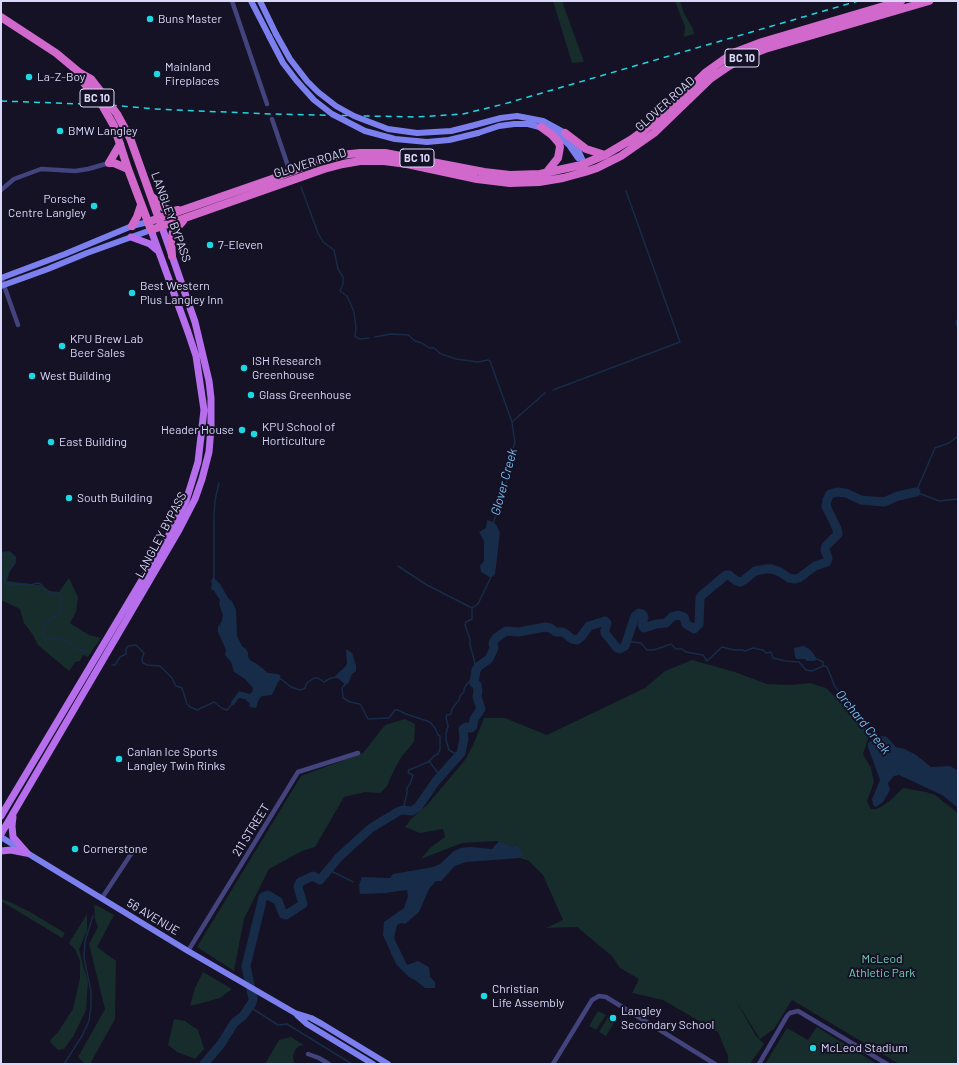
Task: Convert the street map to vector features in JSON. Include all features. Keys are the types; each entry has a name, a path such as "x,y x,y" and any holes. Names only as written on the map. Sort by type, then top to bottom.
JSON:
{"highway":[{"name":"GLOVER ROAD","path":"161,222 185,219 324,169 360,161 384,161 408,164 476,179 510,183 539,182 563,178 632,139 655,122 705,73 733,53 762,42 901,1"},
{"name":"GLOVER ROAD","path":"150,226 183,210 321,160 341,155 385,153 484,172 510,175 546,173 583,167 597,168 621,156 654,133 710,80 729,66 747,56 778,45 929,1"},
{"name":"LANGLEY BYPASS","path":"1,18 52,50 91,79 122,123 130,138 161,222"},
{"name":"LANGLEY BYPASS","path":"80,72 84,83 102,104 108,115 150,226"},
{"path":"541,127 552,135 559,143 560,147 558,158 546,173"},
{"path":"565,133 586,149 605,155"},
{"path":"109,163 120,144"},
{"path":"109,163 114,163 128,169"},
{"path":"150,195 164,208 183,210"},
{"path":"132,226 141,205"},
{"path":"172,256 171,240 173,232 185,219"}],"main road":[{"path":"251,1 283,63 314,100 337,117 365,131 395,139 427,142 449,140 499,126 528,124 551,130 564,139 576,154 583,167"},
{"path":"260,1 290,59 313,86 336,106 354,116 388,128 417,133 451,131 501,118 517,116 543,121 565,133 579,152 583,167"},
{"name":"LANGLEY BYPASS","path":"1,836 180,530 195,499 202,479 209,452 211,428 209,381 195,322 161,222"},
{"name":"GLOVER ROAD","path":"1,278 65,254 132,226 150,226"},
{"name":"LANGLEY BYPASS","path":"1,816 170,533 186,501 193,482 198,462 204,414 201,386 193,346 150,226"},
{"name":"GLOVER ROAD","path":"2,285 131,237 150,226"},
{"path":"131,237 150,244 159,253"},
{"path":"1,812 7,806"},
{"path":"15,811 12,819 12,832 17,842 27,853"},
{"name":"56 AVENUE","path":"1,836 188,951 295,1013 307,1024 373,1064"},
{"path":"1,851 11,850 27,853"},
{"name":"56 AVENUE","path":"295,1013 311,1018 322,1024 388,1064"},
{"path":"365,1059 372,1054"}],"street":[{"path":"232,1 266,104"},
{"path":"272,119 290,172"},
{"path":"1,190 14,179 41,169 75,171 109,163"},
{"path":"1,278 2,285 18,325"},
{"name":"211 STREET","path":"188,951 298,772 358,753"},
{"path":"102,898 135,848"},
{"path":"553,1064 592,1000 599,996 606,997 715,1064"},
{"path":"759,1064 787,1016 794,1011 801,1012 887,1064"},
{"path":"308,1054 329,1064"}],"green space":[{"path":"553,1 562,1 584,62 572,63"},
{"path":"675,1 680,1 694,34 684,37 685,27"},
{"path":"9,551 16,557 7,581 39,585 50,591 59,592 69,578 78,597 76,612 70,623 89,635 101,638 88,657 83,655 80,661 75,662 69,671 38,645 24,623 20,609 1,600 1,552"},
{"name":"McLeod Athletic Park","path":"692,660 735,672 767,684 792,685 810,683 826,688 865,726 869,736 863,754 871,768 874,782 867,801 871,809 881,807 891,800 903,788 935,795 958,813 958,1064 899,1064 792,1000 774,1029 760,1039 735,999 756,1036 764,1044 750,1064 730,1064 718,1032 663,1000 632,993 639,979 620,968 612,956 577,927 546,928 563,920 543,875 529,861 520,858 522,856 516,844 514,847 497,841 462,843 421,859 430,848 445,837 443,829 420,833 405,827 411,819 428,804 465,760 484,718 505,718 547,735 645,688 665,671"},
{"path":"405,719 415,724 414,742 402,756 387,786 380,793 365,792 344,797 315,847 302,851 269,869 244,919 234,971 197,947 301,776 363,753 385,725"},
{"path":"2,899 30,912 65,933 62,938 1,901"},
{"path":"94,904 114,915 97,947 116,961 115,1019 90,1064 85,1064 78,1057 105,1009 89,944 98,927 95,919"},
{"path":"87,914 87,931 79,949 88,981 86,1010 73,1037 64,1049 58,1050 50,1042 73,1009 80,978 80,961 75,949 69,943"},
{"path":"203,972 232,989 220,998 190,1006 195,988"},
{"path":"598,1011 606,1015 596,1030 589,1026"},
{"path":"608,1017 615,1021 606,1036 599,1032"},
{"path":"174,1019 185,1021 198,1030 204,1049 195,1059 177,1052 168,1045"},
{"name":"McLeod Stadium","path":"817,1027 877,1064 765,1064 787,1028 808,1040"},
{"path":"291,1037 304,1045 299,1046 295,1050 293,1056 294,1062 292,1064 265,1064 279,1040"}],"water":[{"path":"487,520 493,522 497,526 500,533 495,574 491,578 481,572 480,566 484,561 484,541 479,532 486,528"},
{"path":"213,577 232,601 236,610 237,636 242,646 246,649 248,657 251,661 268,673 278,674 281,676 272,695 262,696 259,699 256,708 249,707 250,704 245,699 239,698 233,706 231,702 239,691 250,694 253,688 245,679 234,672 231,662 225,655 226,650 218,632 218,627 222,621 223,615 219,604 220,600 211,589 211,581"},
{"path":"803,646 808,648 813,653 817,659 815,661 797,659 795,657 794,648"},
{"path":"346,650 352,653 356,665 356,671 352,674 346,685 335,676 346,666"},
{"path":"882,736 887,737 896,747 905,749 916,755 931,767 950,766 957,770 958,808 942,795 899,775 894,776 888,783 890,790 883,802 876,807 873,805 872,799 880,780 868,747 868,743"},
{"path":"499,841 514,847 516,844 522,851 522,856 520,858 466,862 455,866 441,881 436,881 429,889 419,912 405,924 401,923 397,925 394,938 407,965 418,961 429,967 430,977 435,982 435,988 425,988 409,977 396,964 383,935 384,922 404,908 408,896 407,890 360,894 359,885 362,877 390,878 393,874 433,867 440,864 454,851 461,848 470,847 492,849"}],"waterway":[{"name":"Glover Creek","path":"301,187 318,233 323,242 334,250 338,269 343,277 343,284 340,291 347,296 354,312 356,328 355,336 359,339 369,338"},
{"path":"553,390 680,342 626,191"},
{"path":"958,318 956,323 958,328"},
{"name":"Glover Creek","path":"375,337 391,334 408,335 415,341 422,343 429,348 434,348 441,354 456,359 478,362 490,361 512,422 515,443 511,453 511,463 506,484 493,524"},
{"path":"512,422 545,393"},
{"path":"958,436 949,443 935,448 916,492 939,501 958,499"},
{"path":"214,578 214,516 215,500 219,483"},
{"path":"204,1064 221,1044 234,1023 243,1016 252,1003 253,999 246,966 263,897 268,895 278,901 283,914 286,915 303,904 298,887 300,882 313,876 320,880 339,857 371,828 399,811 412,811 418,807 436,781 461,753 464,739 463,729 466,727 471,728 473,726 474,719 481,709 477,697 477,685 474,683 476,670 489,659 494,648 493,643 496,638 506,631 519,632 545,627 556,632 563,632 572,639 577,640 589,626 605,621 607,623 605,633 617,648 620,649 625,646 635,616 639,613 644,617 642,625 644,628 656,624 666,623 672,617 678,615 684,617 686,624 694,629 699,624 700,598 726,575 729,575 740,582 755,571 772,569 789,578 795,579 799,578 815,566 827,562 828,558 825,550 826,546 838,534 826,506 830,494 837,492 846,493 861,500 884,502 898,496 916,492"},
{"path":"1,554 4,555 11,553 15,558 15,563 5,575 4,581 7,584 30,585 38,583 42,585 46,592 51,594 57,593 62,596 59,605 60,611 57,616 45,623 43,632 44,639 57,638 70,643 77,649 90,653"},
{"path":"398,566 427,585 472,608"},
{"name":"Glover Creek","path":"472,608 478,604 491,577"},
{"name":"Glover Creek","path":"472,608 472,619 466,622 465,625 470,639 476,670"},
{"name":"Orchard Creek","path":"625,646 630,642 634,642 641,643 647,650 654,650 671,644 676,649 682,649 686,652 703,655 707,661 722,647 745,651 753,648 763,650 766,653 771,652 773,658 799,662 806,670 812,671 826,666 835,687 878,738"},
{"path":"112,665 115,665 120,657 126,654 126,649 128,646 136,645 144,653 142,659 143,663 147,665 160,666 172,678 176,686 182,688 187,704 190,707 197,710 214,702 223,709 227,710 232,704"},
{"path":"817,659 823,662 823,665"},
{"path":"279,680 281,679 291,687 300,690 305,688 307,683 314,678 318,678 324,682 331,678 338,677"},
{"path":"459,756 449,750 446,740 448,726 446,717 447,715 451,714 452,709 464,692 467,684 470,681 474,683"},
{"path":"346,683 342,688 343,698 350,702 360,704 368,719 389,718 395,710 398,710 430,722 440,736"},
{"path":"403,810 407,788 413,775 408,773 409,770 428,762 438,754 440,749 440,736"},
{"path":"429,761 439,776"},
{"path":"329,870 353,882"},
{"path":"64,1064 82,1036 89,1021 91,991 84,958 85,941 93,916"},
{"path":"250,1007 278,1025 287,1024 352,1064"}],"railway":[{"path":"1,101 110,105 154,109 271,114 416,117 463,114 504,104 858,1"}],"place":[{"name":"Buns Master","path":"150,19"},
{"name":"Mainland Fireplaces","path":"157,74"},
{"name":"La-Z-Boy","path":"29,77"},
{"name":"BMW Langley","path":"60,131"},
{"name":"Porsche Centre Langley","path":"94,206"},
{"name":"7-Eleven","path":"210,245"},
{"name":"Best Western Plus Langley Inn","path":"132,293"},
{"name":"KPU Brew Lab Beer Sales","path":"62,346"},
{"name":"ISH Research Greenhouse","path":"244,368"},
{"name":"West Building","path":"32,376"},
{"name":"Glass Greenhouse","path":"251,395"},
{"name":"Header House","path":"242,430"},
{"name":"KPU School of Horticulture","path":"254,434"},
{"name":"East Building","path":"51,442"},
{"name":"South Building","path":"69,498"},
{"name":"Canlan Ice Sports Langley Twin Rinks","path":"119,759"},
{"name":"Cornerstone","path":"75,849"},
{"name":"Christian Life Assembly","path":"484,996"},
{"name":"Langley Secondary School","path":"613,1018"},
{"name":"McLeod Stadium","path":"813,1048"}]}
